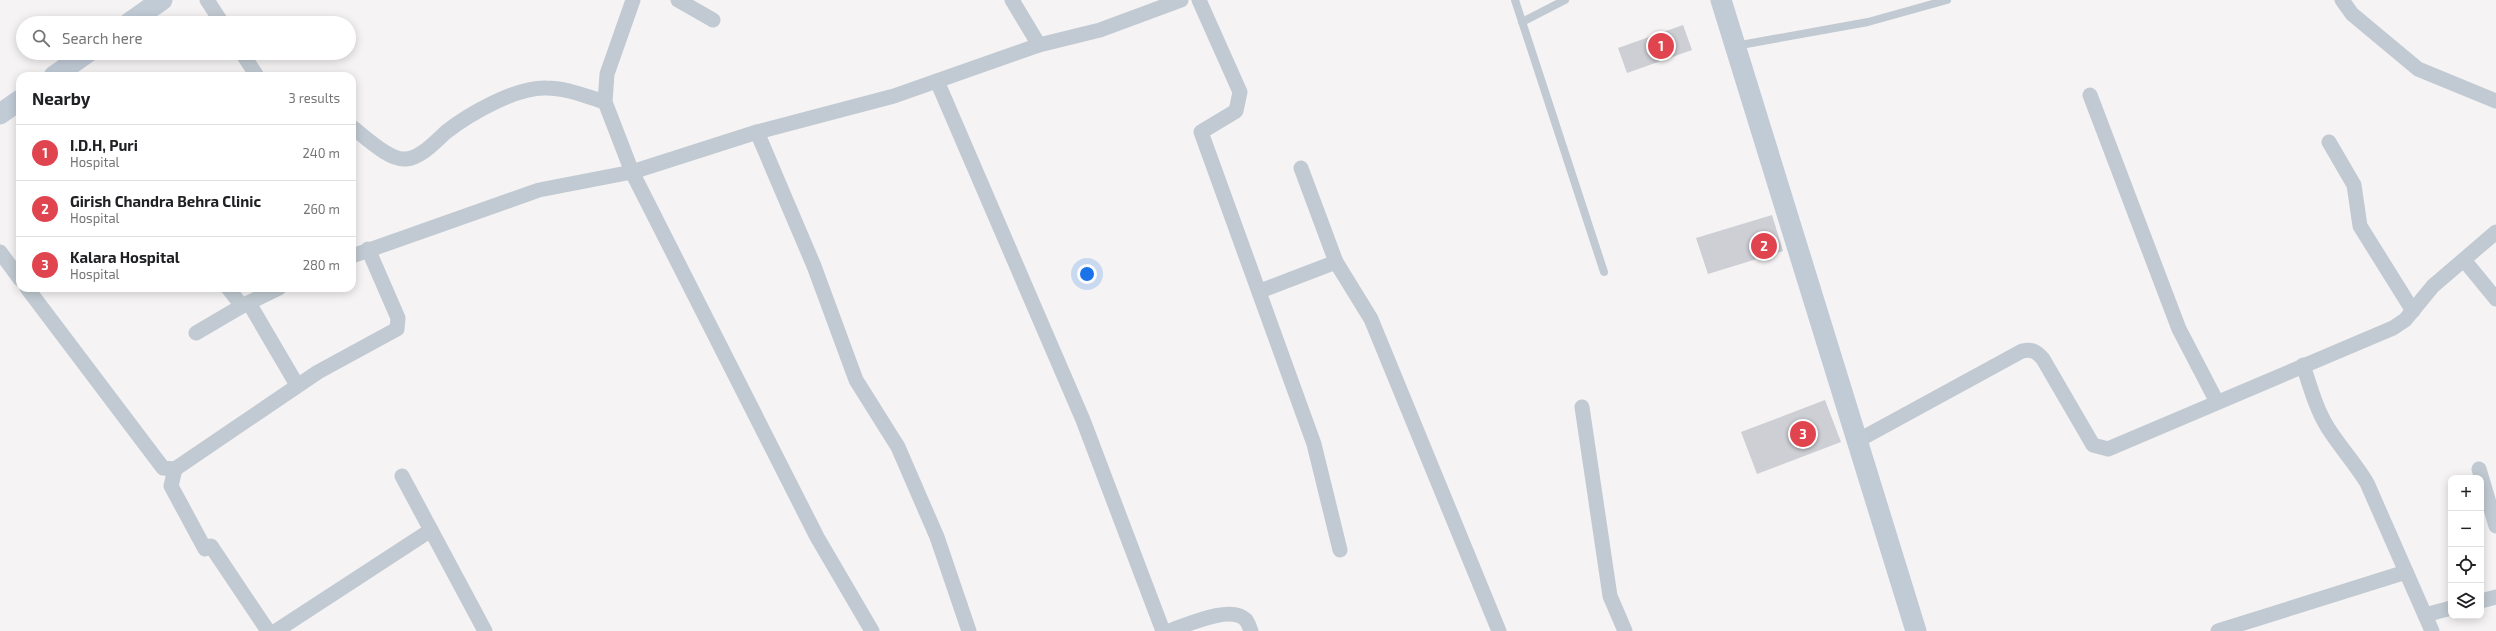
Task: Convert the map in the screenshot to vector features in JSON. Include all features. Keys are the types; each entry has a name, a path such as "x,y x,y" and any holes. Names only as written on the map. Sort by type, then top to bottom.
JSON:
{"main road":[{"path":"139,16 162,0"},
{"path":"1721,0 1916,631"},
{"path":"60,72 77,60"},
{"path":"0,114 16,103"}],"street":[{"path":"207,0 217,16"},
{"path":"633,0 607,74 605,102 632,172 817,537 872,631"},
{"path":"678,0 713,20"},
{"path":"1012,0 1039,45"},
{"path":"30,292 163,468 174,469 297,385 351,352 397,329 398,318 358,250 539,190 632,172 757,132 894,96 1039,45 1100,30 1181,0"},
{"path":"1199,0 1240,92 1236,111 1201,132 1260,291 1314,444 1340,550"},
{"path":"2342,0 2352,14 2418,69 2496,101"},
{"path":"247,60 257,72"},
{"path":"936,81 1084,420 1163,631"},
{"path":"356,130 383,151 396,158 406,160 416,157 455,126 486,107 526,90 544,88 562,89 605,102"},
{"path":"2090,95 2179,330 2217,402"},
{"path":"757,132 808,251 856,380 898,447 937,537 970,631"},
{"path":"2330,142 2354,185 2360,226 2413,311"},
{"path":"1301,168 1336,262 1370,319 1499,631"},
{"path":"1857,441 2022,351 2030,350 2038,353 2043,359 2093,445 2100,448 2108,448 2393,328 2413,311 2433,286 2496,232"},
{"path":"0,252 16,274"},
{"path":"2464,260 2496,299"},
{"path":"1260,291 1336,262"},
{"path":"232,292 246,304 297,385"},
{"path":"196,333 246,304 271,292"},
{"path":"2303,365 2319,410 2328,428 2355,463 2367,483 2432,631"},
{"path":"1582,407 1610,596 1625,631"},
{"path":"174,469 171,486 208,548 268,631"},
{"path":"2479,469 2496,526"},
{"path":"402,476 485,631"},
{"path":"276,631 431,530"},
{"path":"2218,631 2406,572"},
{"path":"2484,600 2496,597"},
{"path":"2425,615 2448,609"},
{"path":"1169,631 1226,613 1239,615 1247,620 1251,631"}],"lane":[{"path":"1515,0 1604,272"},
{"path":"1522,22 1565,0"},
{"path":"1735,46 1868,22 1947,0"}],"building":[{"path":"1683,25 1692,50 1627,73 1618,48"},
{"path":"1772,215 1783,251 1708,274 1696,238"},
{"path":"1825,400 1841,442 1757,474 1741,432"}],"place":[{"name":"I.D.H, Puri","path":"1661,46"},
{"name":"Girish Chandra Behra Clinic","path":"1764,246"},
{"name":"Kalara Hospital","path":"1803,434"}]}
